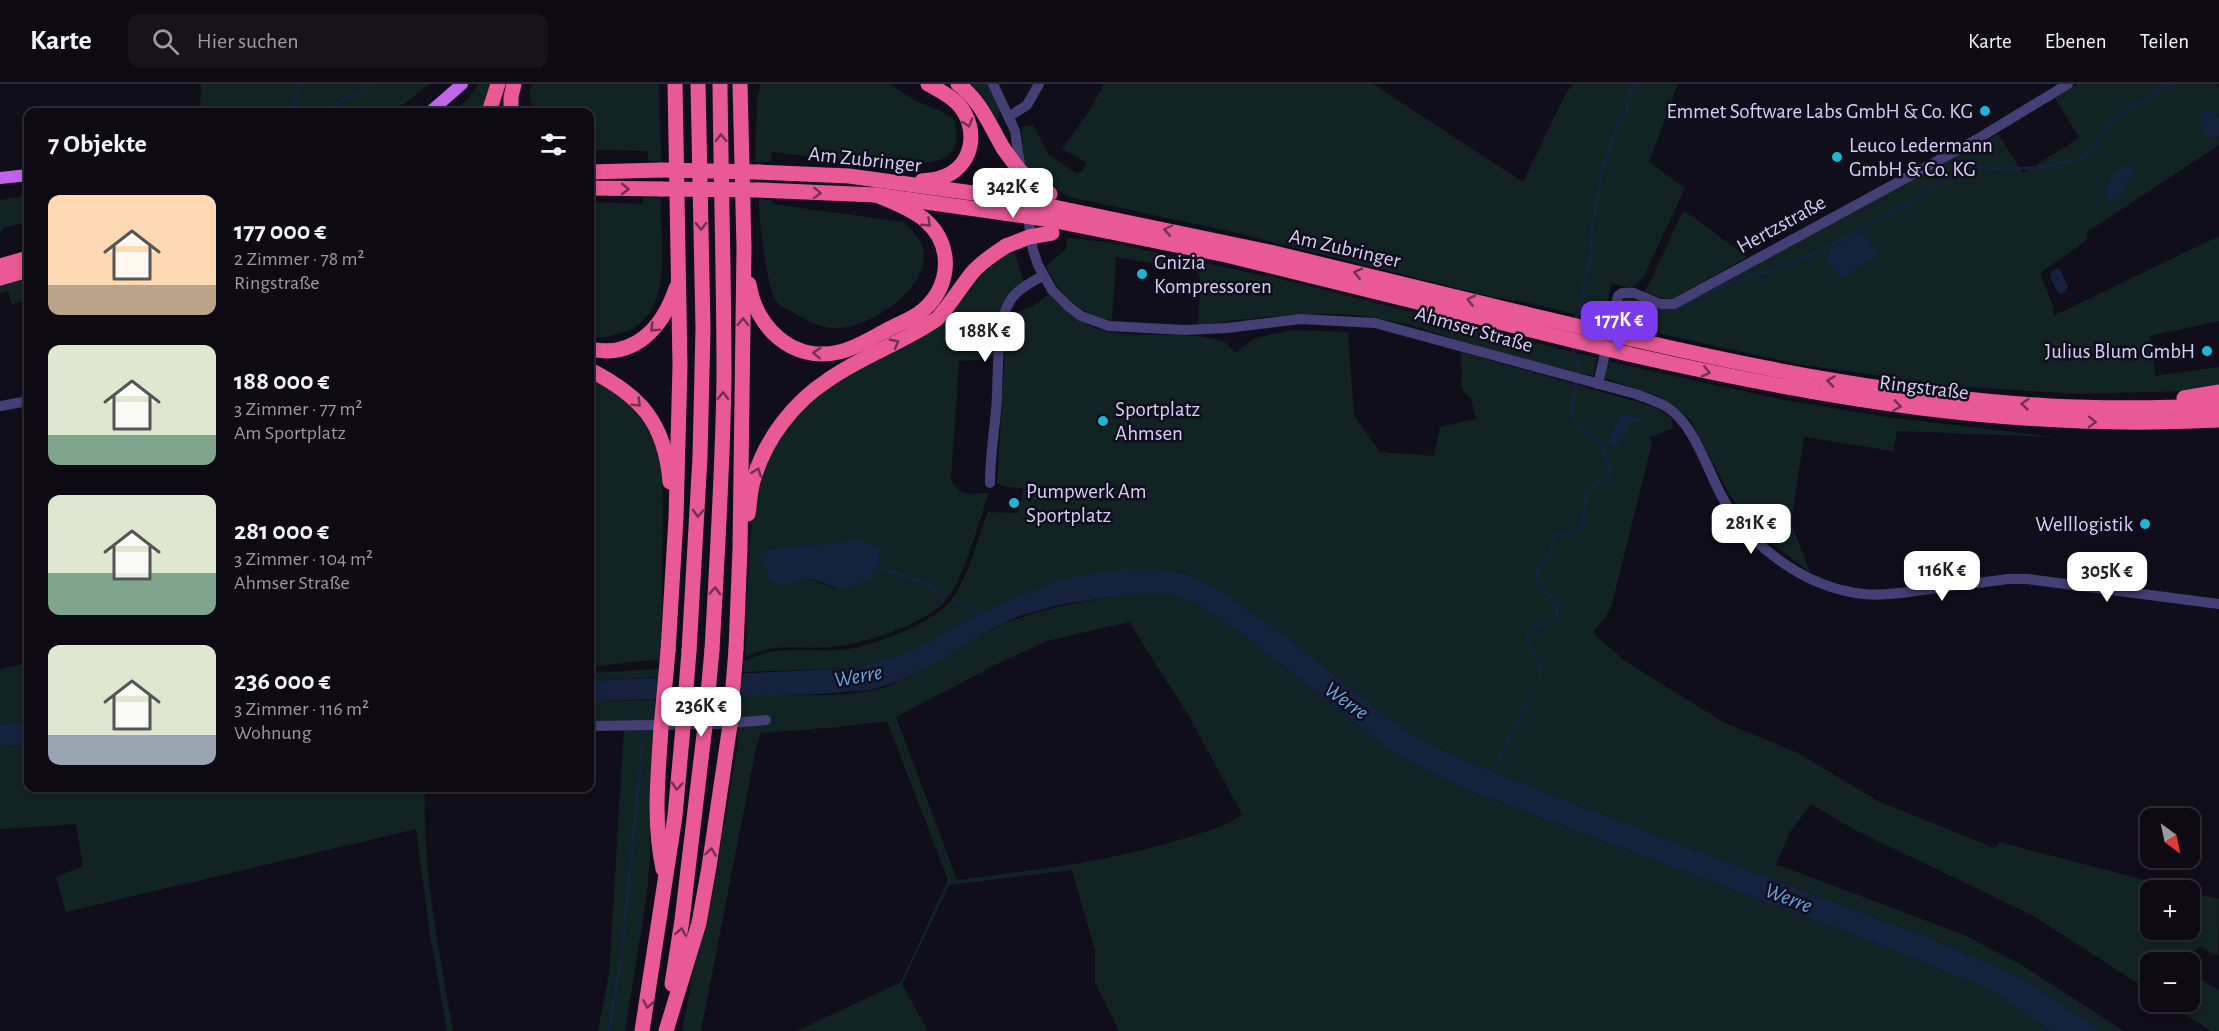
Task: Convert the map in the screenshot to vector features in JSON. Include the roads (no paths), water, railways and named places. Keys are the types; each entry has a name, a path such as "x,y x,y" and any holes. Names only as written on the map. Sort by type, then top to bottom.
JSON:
{"highway":[{"path":"490,108 498,84"},
{"path":"511,108 514,84"},
{"path":"665,877 657,840 657,797 676,518 680,366 673,84"},
{"path":"642,1031 675,816 689,651 700,458 703,328 698,84"},
{"path":"666,1031 682,920 712,650 721,482 723,389 720,84"},
{"path":"666,1031 699,923 730,725 736,649 740,549 744,249 740,84"},
{"path":"740,127 750,84"},
{"path":"909,183 941,178 952,172 969,153 972,141 971,125 966,114 957,103 928,84"},
{"path":"958,84 987,114 1003,148 1050,213 1104,223"},
{"name":"Am Zubringer","path":"594,170 759,172 849,176 1002,197 1050,213 1415,286 1525,321"},
{"name":"Am Zubringer","path":"594,188 759,190 876,195 1004,213 1050,213"},
{"path":"744,249 752,298 766,326 778,339 803,352 821,354 839,352 858,345 917,314 939,292 945,276 946,260 936,232 925,220 910,210 876,195"},
{"path":"740,549 745,535 754,478 781,424 800,402 827,380 937,319 982,262 1006,246 1029,237 1050,213"},
{"name":"Am Zubringer","path":"1104,223 1404,299 1525,321"},
{"path":"0,266 24,259"},
{"path":"0,278 24,271"},
{"path":"594,350 617,349 635,343 650,334 664,317 679,277"},
{"path":"1525,321 1630,347"},
{"name":"Ringstraße","path":"1630,347 1939,396 2050,406 2104,408 2219,406"},
{"name":"Ringstraße","path":"1630,347 1725,376 1916,409 2047,420 2121,423 2219,420"},
{"path":"594,372 617,384 652,419 669,464 676,518"},
{"path":"2104,408 2130,401 2193,398 2219,392"},
{"path":"2198,421 2209,427 2219,427"}],"main road":[{"path":"435,108 462,84"},
{"path":"0,178 24,175"}],"street":[{"path":"990,483 990,458 1002,326 1006,308 1016,293 1042,276 1033,250 1018,144 1010,116 993,84"},
{"path":"1010,116 1027,105 1039,84"},
{"name":"Hertzstraße","path":"1594,383 1617,298 1622,293 1634,293 1660,304 1674,304 1974,141 2068,84"},
{"name":"Ahmser Straße","path":"1042,276 1069,307 1094,322 1109,326 1185,330 1227,328 1300,319 1375,322 1636,394 1665,406 1684,422 1721,496 1750,535 1785,565 1826,585 1864,594 1887,594 2008,579 2027,579 2219,604"},
{"path":"0,406 24,402"},
{"path":"594,726 719,724 766,720"}],"water":[{"path":"2209,109 2219,118 2219,136 2212,139 2202,129 2199,116"},
{"path":"2126,164 2136,169 2126,182 2122,195 2114,201 2110,200 2106,195 2109,181"},
{"path":"1862,232 1876,253 1875,257 1843,277 1838,276 1828,260 1829,250"},
{"path":"2057,268 2061,271 2068,287 2064,293 2059,294 2051,280 2050,273"},
{"path":"1622,414 1644,419 1628,426 1619,444 1615,447 1611,445 1608,438"},
{"path":"863,540 880,548 879,560 870,579 856,585 838,588 806,579 776,584 770,579 766,567 766,550"},
{"name":"Werre","path":"1123,569 1162,569 1186,574 1220,590 1292,641 1375,708 1425,743 1548,794 1945,944 2022,978 2101,1031 2050,1031 1989,989 1880,945 1460,787 1396,755 1238,631 1198,604 1168,594 1131,594 1063,604 1019,616 984,633 934,664 900,681 870,690 820,694 594,701 594,681 853,668 871,664 921,646 1011,599 1050,584"},
{"path":"24,722 24,744 0,746 0,724"}],"waterway":[{"path":"292,108 300,84"},
{"path":"331,108 348,97 363,92 369,84"},
{"path":"1575,320 1584,296 1582,288 1590,263 1591,234 1602,170 1618,124 1627,111 1626,101 1634,84"},
{"path":"1577,313 1588,313 1607,305 1649,306 1671,311 1679,309 1735,281 1812,255 1913,201 1930,187 1961,171 1975,166 1991,169 2036,168 2081,159 2095,147 2110,122 2125,114 2134,104 2146,101 2155,91 2171,84"},
{"path":"1572,347 1579,365 1577,374"},
{"path":"1540,678 1541,671 1526,637 1538,626 1558,615 1556,605 1536,578 1537,573 1550,553 1555,535 1572,533 1581,529 1587,495 1596,484 1609,477 1611,470 1600,443 1575,422 1571,413 1576,381"},
{"path":"762,552 765,564 769,565"},
{"path":"873,566 923,582 945,596"},
{"path":"953,600 984,614"},
{"path":"1492,773 1532,692"},
{"path":"649,717 652,699"},
{"path":"609,1031 621,959 643,739"}],"place":[{"name":"Emmet Software Labs GmbH & Co. KG","path":"1985,111"},
{"name":"Leuco Ledermann GmbH & Co. KG","path":"1837,157"},
{"name":"Gnizia Kompressoren","path":"1142,274"},
{"name":"Julius Blum GmbH","path":"2207,351"},
{"name":"Sportplatz Ahmsen","path":"1103,421"},
{"name":"Pumpwerk Am Sportplatz","path":"1014,503"},
{"name":"Welllogistik","path":"2145,524"}]}
